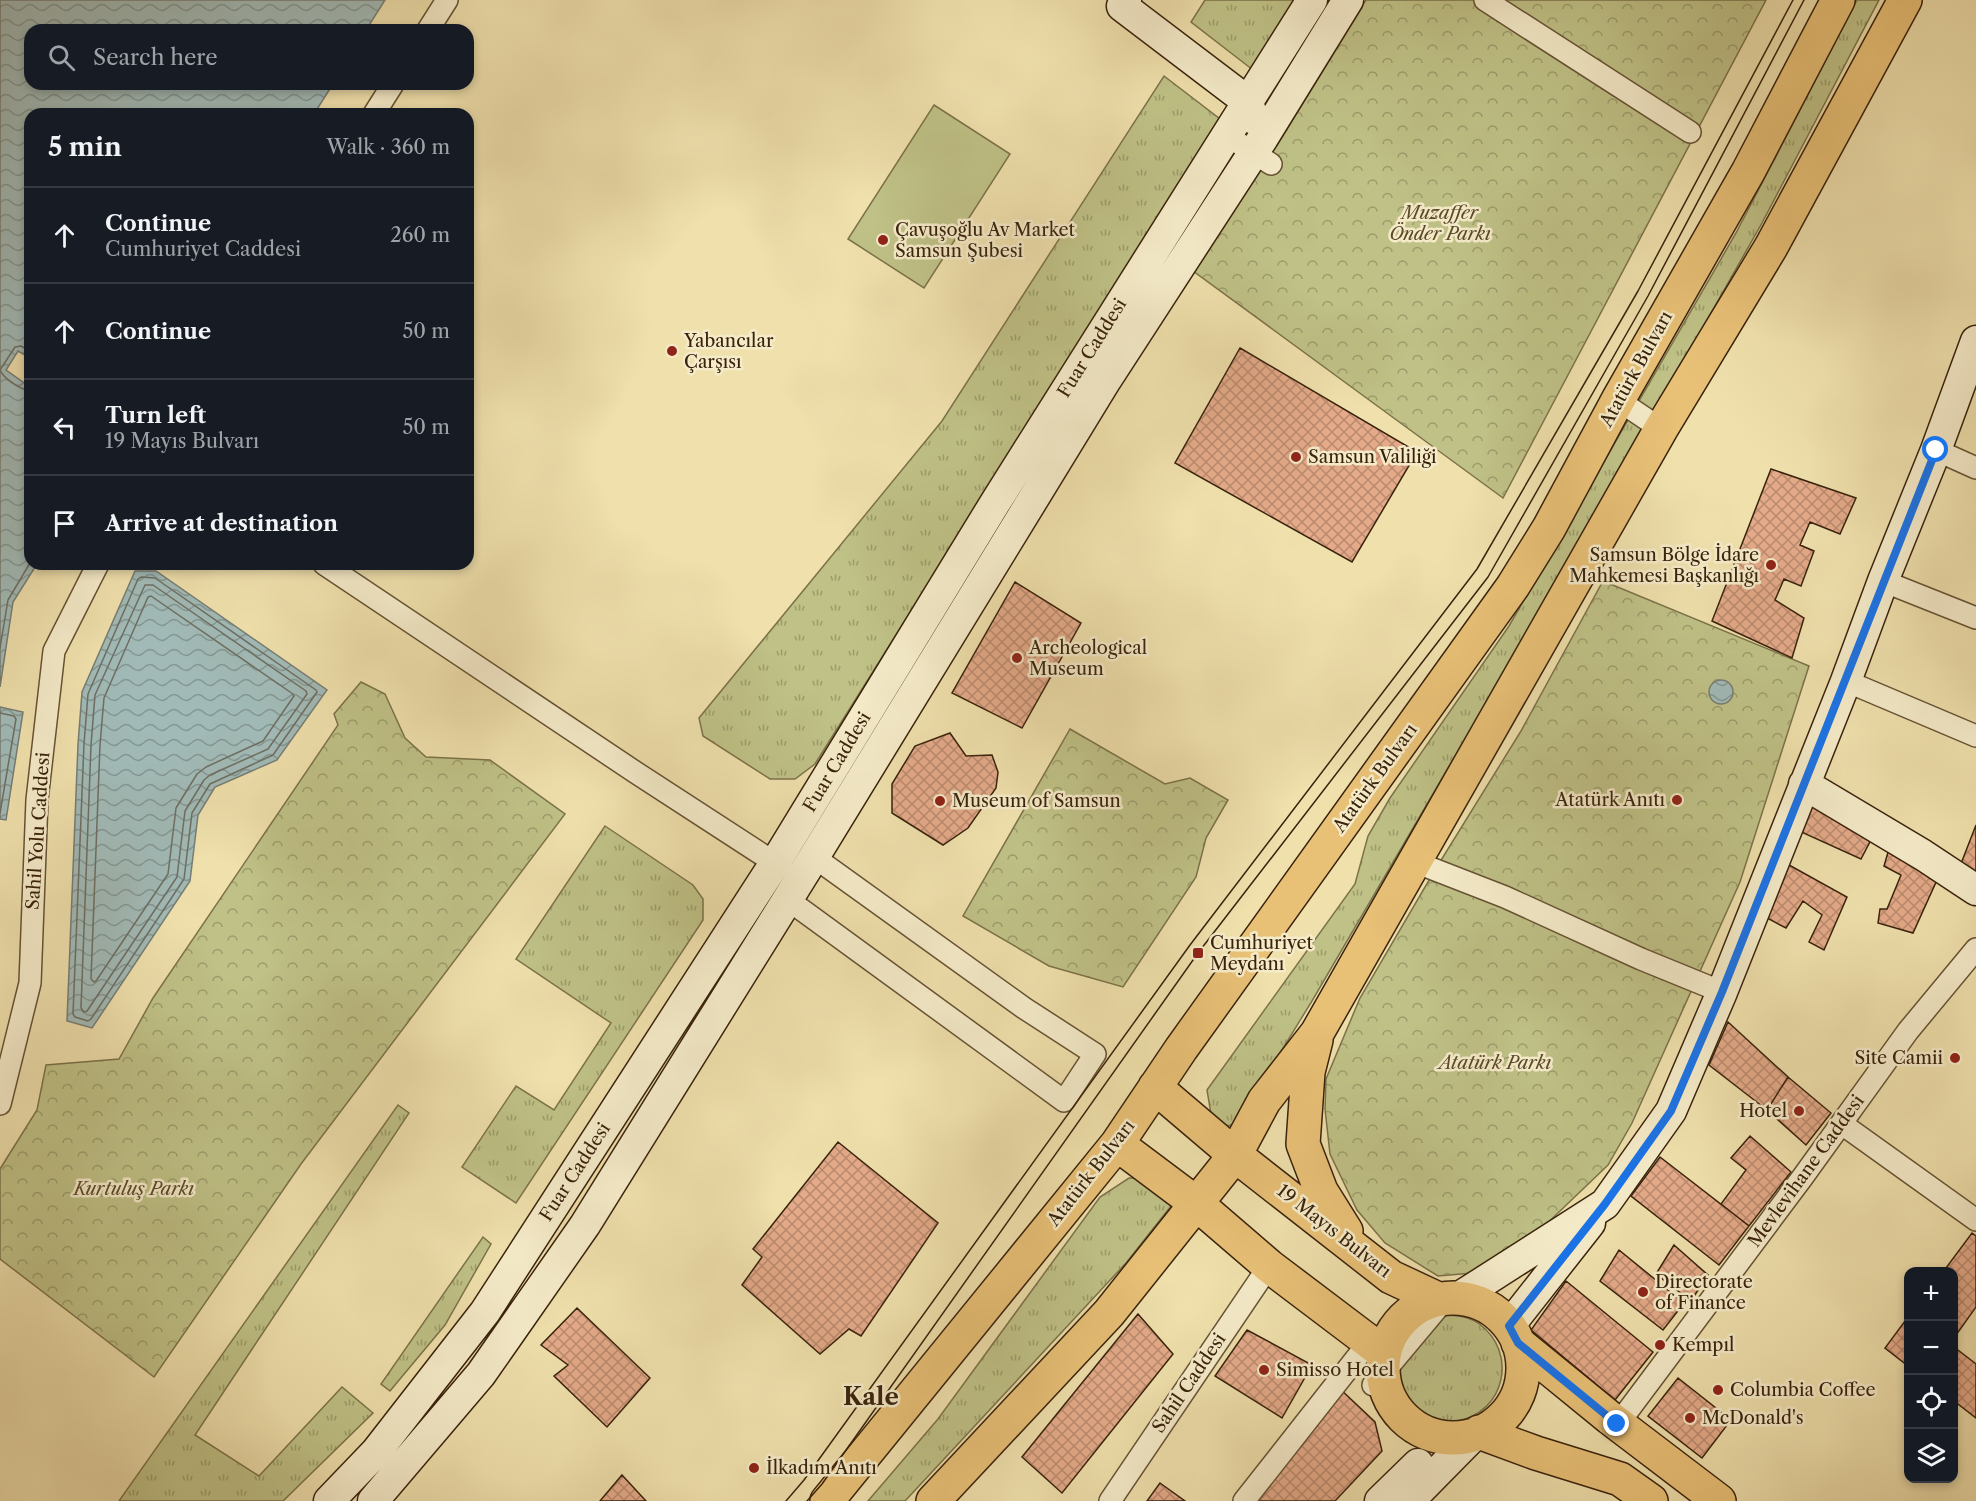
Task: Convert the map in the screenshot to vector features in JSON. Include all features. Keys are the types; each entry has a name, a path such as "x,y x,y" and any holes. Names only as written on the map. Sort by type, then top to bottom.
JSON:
{"main road":[{"name":"Fuar Caddesi","path":"329,1501 376,1452 484,1312 775,863 995,503 1312,0"},
{"name":"Fuar Caddesi","path":"372,1501 481,1374 585,1225 1106,380 1262,152 1283,105 1348,0"},
{"name":"Atatürk Bulvarı","path":"827,1501 1117,1143 1513,586 1549,528 1618,400 1748,172 1838,0"},
{"path":"933,1501 1109,1312 1235,1155 1264,1101 1317,1033 1661,429 1772,247 1905,0"},
{"path":"1121,2 1251,95 1262,152"},
{"path":"1513,1335 1671,1111 1722,992 1846,681 1976,341"},
{"path":"1804,784 1923,855 1976,890"},
{"path":"1317,1033 1308,1072 1303,1144 1321,1191 1356,1249"},
{"name":"19 Mayıs Bulvarı","path":"1155,1087 1235,1155 1391,1276 1449,1296"},
{"path":"1117,1143 1197,1204 1377,1363 1389,1398 1402,1417 1421,1430 1465,1435 1620,1479 1651,1501"},
{"path":"1377,1363 1391,1334 1403,1318 1419,1306 1449,1296 1605,1204"},
{"path":"1449,1296 1477,1302 1495,1311 1513,1335 1617,1424 1719,1501"},
{"path":"1389,1496 1428,1454 1465,1435 1494,1425 1510,1409 1520,1388 1522,1366 1513,1335"}],"street":[{"path":"432,24 447,0"},
{"path":"1485,0 1690,132"},
{"path":"378,108 389,90"},
{"path":"1251,95 1283,105"},
{"path":"1226,135 1262,152"},
{"path":"1618,400 1661,429"},
{"path":"1936,450 1976,468"},
{"name":"Sahil Yolu Caddesi","path":"0,1104 30,983 37,800 54,651 95,570"},
{"path":"333,570 775,863"},
{"path":"1883,581 1976,618"},
{"path":"1846,681 1976,736"},
{"path":"787,899 1064,1101 1095,1054 1024,1008 814,857"},
{"path":"1415,862 1505,897 1641,959 1722,992"},
{"name":"Mevlevihane Caddesi","path":"1617,1424 1842,1124 1908,1031 1976,949"},
{"path":"1842,1124 1976,1220"},
{"name":"Sahil Caddesi","path":"1110,1501 1269,1266"},
{"path":"1244,1501 1377,1363"}],"green space":[{"path":"1205,0 1297,0 1253,70 1191,22"},
{"name":"Muzaffer Önder Parkı","path":"1366,0 1766,0 1503,498 1189,268"},
{"path":"1857,0 1879,0 1762,223 1625,465 1312,1001 1237,1123 1221,1128 1212,1120 1207,1090 1355,884 1368,836 1390,798 1509,626 1736,233"},
{"path":"1164,76 1220,119 815,764 795,779 770,779 703,736 699,718 942,421"},
{"path":"934,105 1010,154 924,288 848,239"},
{"name":"Atatürk Parkı","path":"1603,581 1809,666 1740,882 1632,1123 1608,1165 1514,1255 1473,1273 1438,1276 1385,1243 1357,1210 1330,1154 1325,1109 1326,1079 1360,998 1435,870 1521,731"},
{"name":"Kurtuluş Parkı","path":"361,682 385,694 405,738 426,757 490,760 565,814 301,1164 154,1377 0,1259 0,1169 37,1110 46,1065 119,1059 153,998 338,725 334,714"},
{"path":"1070,729 1165,784 1190,778 1228,800 1206,838 1196,877 1123,987 1049,966 963,916"},
{"path":"605,826 693,885 703,899 703,920 516,1203 462,1167 516,1086 554,1110 611,1023 516,959"},
{"path":"398,1105 409,1113 195,1435 259,1476 342,1387 373,1413 283,1501 119,1501"},
{"path":"1129,1178 1146,1178 1166,1192 1171,1206 1126,1263 905,1501 868,1501 938,1419 1100,1197"},
{"path":"483,1237 491,1244 445,1325 390,1391 381,1384"},
{"path":"1443,1315 1461,1316 1478,1323 1491,1335 1499,1349 1502,1365 1501,1380 1496,1394 1486,1406 1473,1416 1453,1422 1429,1418 1411,1406 1400,1387 1396,1362"}],"water":[{"path":"0,0 385,0 370,24 24,24 24,90 329,90 318,108 24,108 24,354 18,351 6,370 24,383 24,570 33,570 13,602 0,687"},
{"path":"135,571 156,571 327,690 277,760 215,787 198,815 190,881 92,1028 67,1021 82,692"},
{"path":"1721,680 1730,683 1733,692 1730,701 1721,704 1712,701 1709,692 1712,683"},
{"path":"0,707 23,712 6,820 0,819"}],"building":[{"name":"Samsun Valiliği","path":"1240,348 1417,452 1352,562 1175,463"},
{"name":"Samsun Bölge İdare Mahkemesi Başkanlığı","path":"1771,469 1856,498 1840,534 1810,522 1800,545 1814,551 1801,586 1784,579 1775,600 1804,618 1792,658 1712,621"},
{"name":"Archeological Museum","path":"1015,582 1081,623 1022,728 952,693"},
{"name":"Museum of Samsun","path":"950,733 966,756 992,755 998,772 996,788 968,828 943,845 892,813 892,784 915,746"},
{"path":"1815,798 1873,836 1861,859 1799,831"},
{"path":"1976,825 1976,878 1963,869 1962,861"},
{"path":"1889,849 1937,880 1913,933 1878,923 1880,909 1887,909 1901,875 1884,866"},
{"path":"1789,865 1847,897 1824,950 1809,942 1822,915 1803,901 1786,928 1767,918"},
{"path":"1728,1022 1788,1077 1767,1110 1709,1065"},
{"name":"Hotel","path":"1788,1077 1831,1113 1806,1145 1767,1110"},
{"path":"1750,1136 1791,1172 1749,1226 1721,1204 1746,1170 1731,1158"},
{"path":"838,1142 938,1223 861,1336 849,1329 820,1354 742,1285 762,1257 753,1249"},
{"path":"1660,1157 1749,1226 1719,1265 1631,1196"},
{"path":"1972,1233 1976,1236 1976,1307 1958,1332 1958,1267 1947,1267"},
{"path":"1674,1245 1708,1275 1691,1301 1656,1274"},
{"name":"Directorate of Finance","path":"1619,1250 1684,1303 1663,1330 1600,1281"},
{"path":"1566,1281 1653,1352 1615,1400 1531,1330"},
{"path":"577,1308 650,1378 607,1427 554,1376 568,1365 541,1345"},
{"path":"1138,1314 1173,1354 1062,1493 1022,1457"},
{"path":"1904,1322 1904,1363 1885,1348"},
{"name":"Simisso Hotel","path":"1247,1330 1312,1365 1282,1418 1215,1376"},
{"path":"1958,1350 1976,1364 1976,1418 1958,1404"},
{"name":"McDonald's","path":"1678,1378 1731,1420 1702,1458 1648,1416"},
{"path":"1337,1386 1375,1422 1382,1451 1335,1501 1255,1501"},
{"path":"622,1475 646,1501 600,1501"},
{"path":"1160,1483 1185,1501 1147,1501"}],"tram line":[{"path":"786,1501 804,1480 1190,945 1477,569 1638,291 1793,0"},
{"path":"807,1501 822,1484 1198,953 1488,577 1648,296 1804,0"}],"place":[{"name":"Çavuşoğlu Av Market Samsun Şubesi","path":"883,240"},
{"name":"Yabancılar Çarşısı","path":"672,351"},
{"name":"Samsun Valiliği","path":"1296,457"},
{"name":"Samsun Bölge İdare Mahkemesi Başkanlığı","path":"1771,565"},
{"name":"Archeological Museum","path":"1017,658"},
{"name":"Atatürk Anıtı","path":"1677,800"},
{"name":"Museum of Samsun","path":"940,801"},
{"name":"Cumhuriyet Meydanı","path":"1198,953"},
{"name":"Site Camii","path":"1955,1058"},
{"name":"Hotel","path":"1799,1111"},
{"name":"Directorate of Finance","path":"1643,1292"},
{"name":"Kempıl","path":"1660,1345"},
{"name":"Simisso Hotel","path":"1264,1370"},
{"name":"Columbia Coffee","path":"1718,1390"},
{"name":"McDonald's","path":"1690,1418"},
{"name":"İlkadım Anıtı","path":"754,1468"}],"district":[{"name":"Kale","path":"871,1396"}],"route":[{"path":"1617,1424 1518,1343 1509,1326 1605,1204 1671,1111 1722,992 1936,450"}]}
